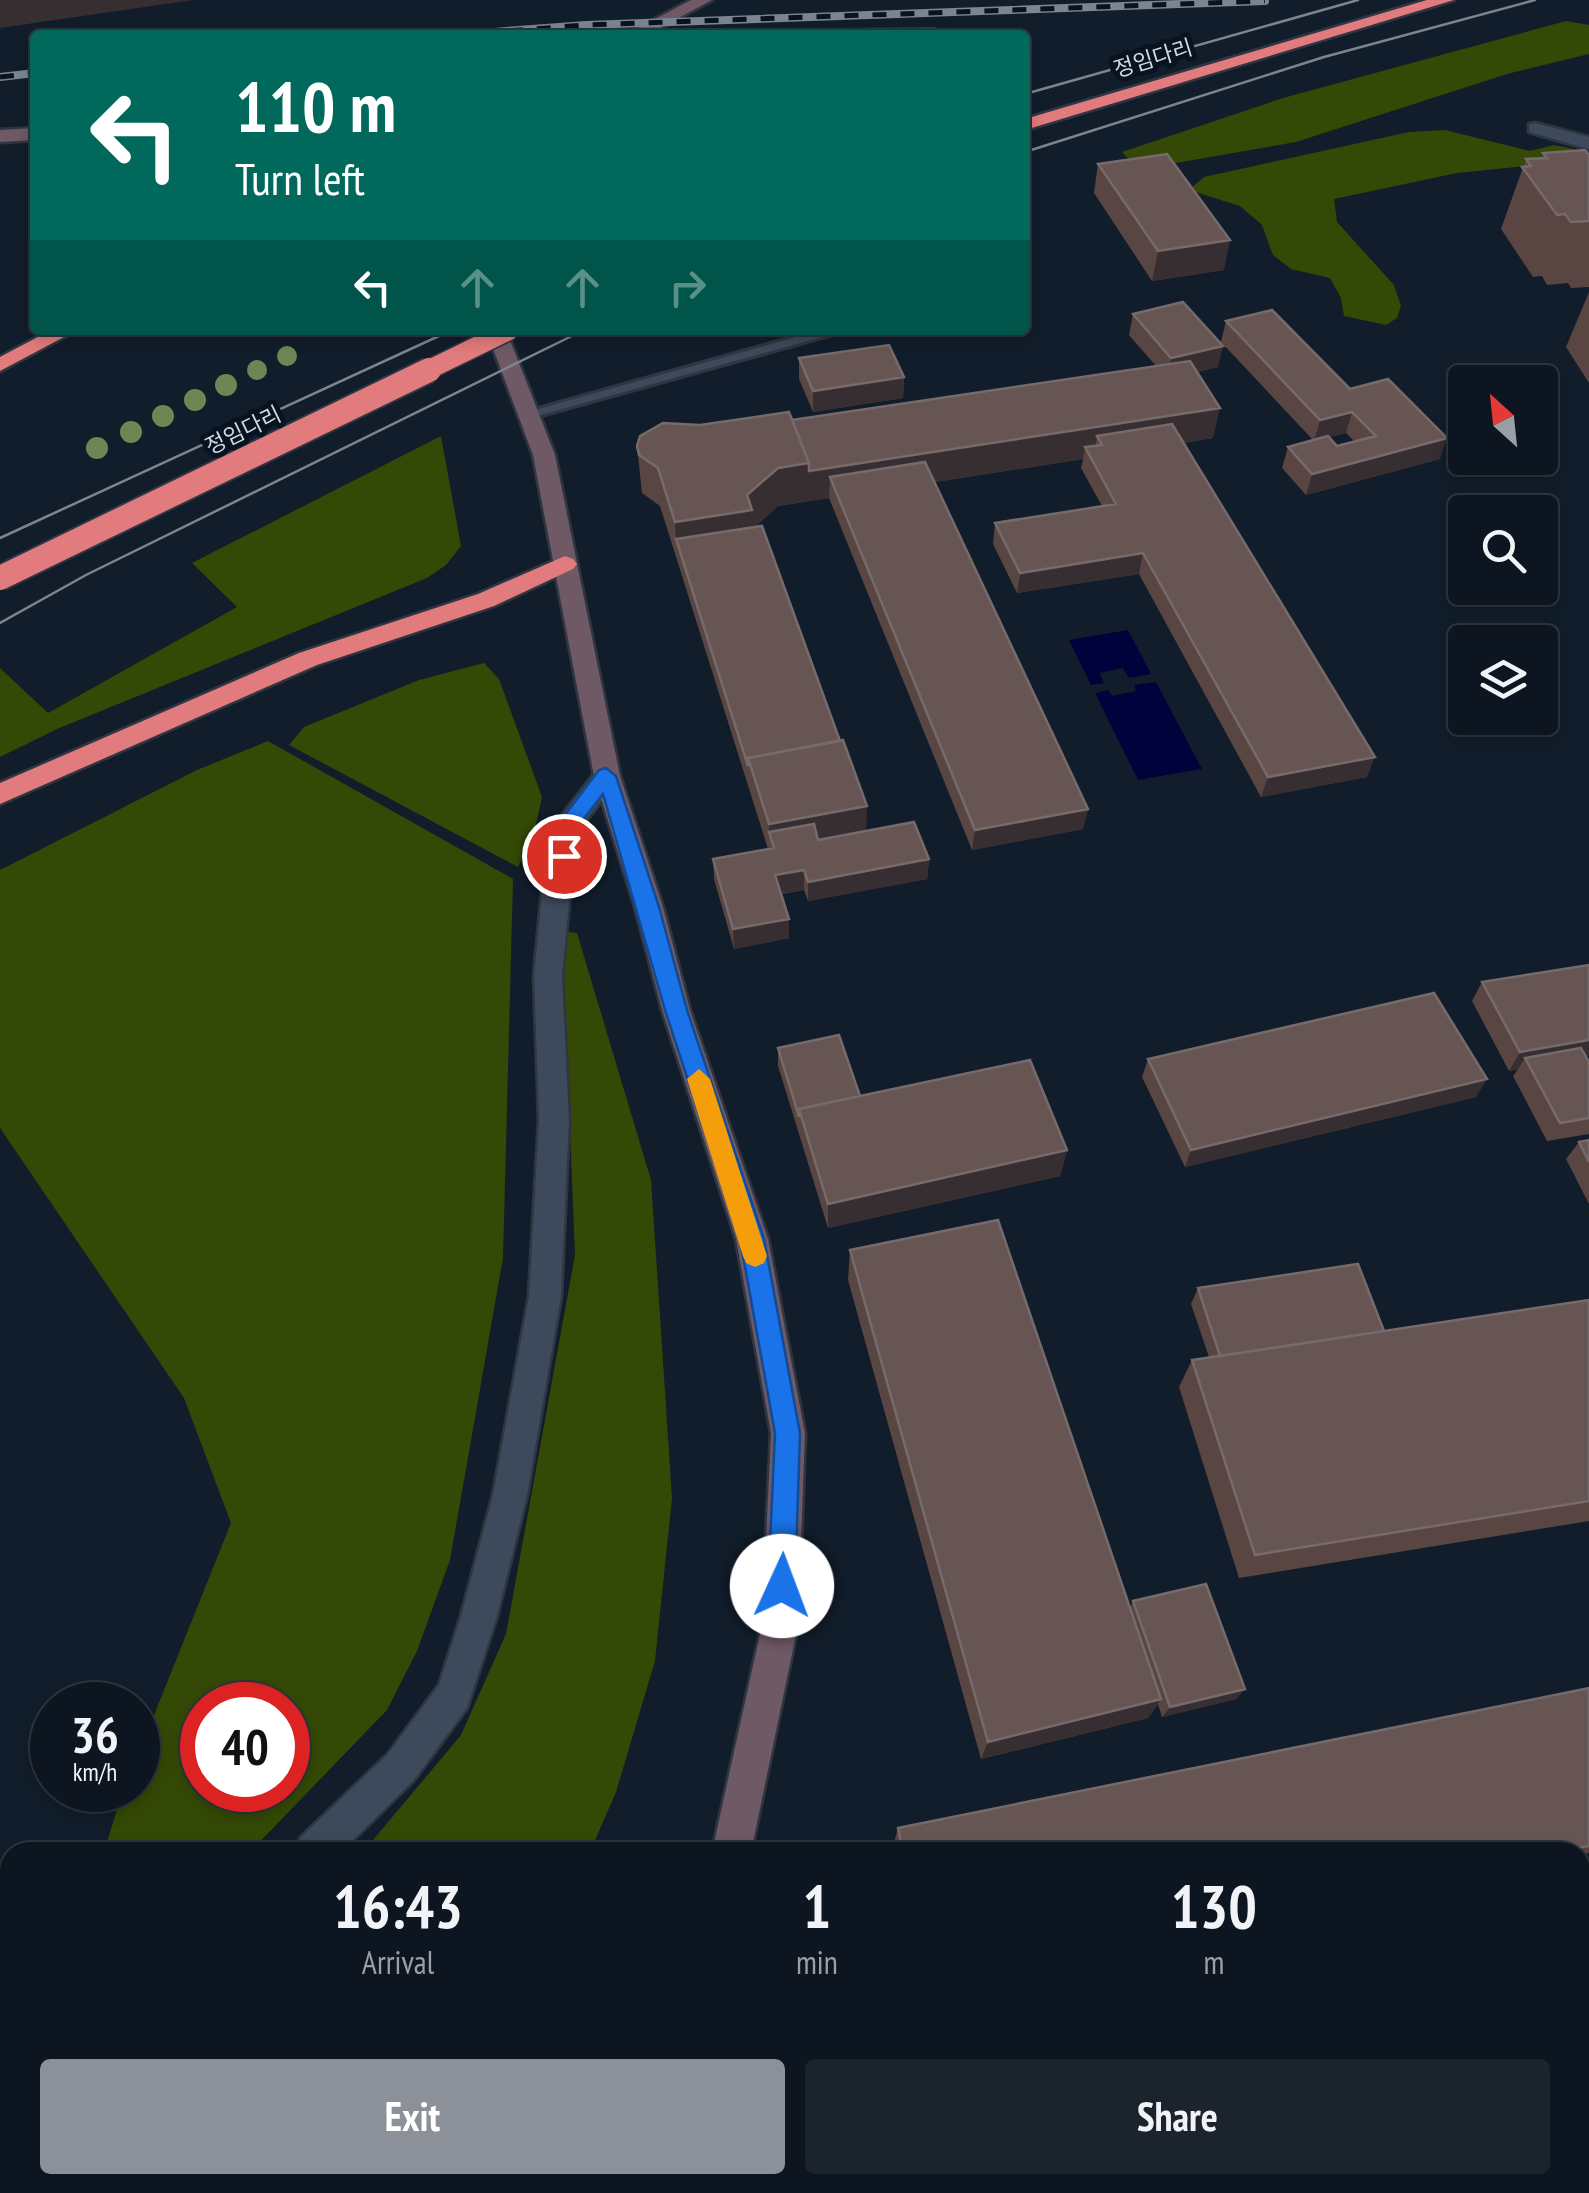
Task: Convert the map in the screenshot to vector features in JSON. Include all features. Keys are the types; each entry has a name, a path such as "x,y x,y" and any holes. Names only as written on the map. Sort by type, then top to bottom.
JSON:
{"highway":[{"name":"정임다리","path":"1030,123 1297,41 1446,0"},
{"path":"0,365 57,335"},
{"name":"정임다리","path":"0,578 500,335"},
{"path":"0,794 308,659 486,600 565,564"}],"street":[{"path":"644,30 704,0"},
{"path":"1534,128 1589,143"},
{"path":"0,136 30,134"},
{"path":"498,335 544,454 606,776 649,907 676,1010 752,1239 788,1433 780,1625 734,1842"},
{"path":"324,1842 401,1767 454,1696 479,1616 510,1495 545,1296 554,1120 548,974 556,894 572,819 606,776"}],"lane":[{"path":"528,414 820,335"}],"green space":[{"path":"1566,21 1589,25 1589,54 1507,74 1296,142 1153,167 1136,166 1122,152 1283,98"},
{"path":"935,27 938,30 747,30"},
{"path":"1445,130 1530,151 1554,145 1574,149 1576,161 1457,173 1334,199 1337,222 1394,285 1401,306 1397,318 1386,325 1344,316 1341,298 1330,278 1291,269 1273,255 1262,225 1240,206 1189,190 1204,177 1409,132"},
{"path":"441,436 461,546 446,565 427,578 57,729 0,757 0,668 48,713 237,607 192,563"},
{"path":"484,663 499,679 542,797 533,838 518,867 289,745 304,727 419,680"},
{"path":"268,741 513,879 503,1258 450,1560 417,1651 387,1710 310,1790 310,1682 180,1682 180,1812 289,1812 260,1842 107,1842 116,1812 160,1812 160,1700 231,1523 184,1398 0,1128 0,870 197,770"},
{"path":"562,931 577,933 651,1180 672,1498 655,1661 616,1792 594,1842 371,1842 461,1735 506,1634 575,1255"}],"shaded area":[{"path":"1128,630 1151,674 1129,678 1123,668 1100,673 1104,683 1091,685 1069,640"},
{"path":"1156,682 1202,769 1138,780 1095,693 1108,690 1112,696 1136,691 1134,685"}],"building":[{"path":"1585,150 1589,155 1589,221 1571,222 1565,214 1557,215 1522,167 1531,166 1526,159 1547,158 1543,153"},
{"path":"1167,154 1230,240 1158,251 1098,164"},
{"path":"1183,302 1223,346 1171,358 1133,314"},
{"path":"1272,310 1350,389 1388,379 1447,438 1312,474 1288,447 1328,436 1337,446 1376,436 1352,412 1320,420 1226,321"},
{"path":"889,345 904,377 813,391 799,358"},
{"path":"1190,361 1220,408 809,471 792,420"},
{"path":"789,412 809,463 778,468 747,495 752,510 675,522 658,468 639,455 640,436 663,423 700,425"},
{"path":"1172,424 1375,757 1268,777 1143,553 1020,573 995,523 1116,504 1085,447 1102,445 1097,436"},
{"path":"925,462 1088,809 975,830 830,477"},
{"path":"762,526 840,741 748,758 748,766 676,539"},
{"path":"843,740 867,806 769,824 748,758"},
{"path":"914,822 929,859 808,882 804,870 775,875 789,919 733,929 713,859 774,848 769,832 814,824 818,840"},
{"path":"1589,965 1589,1040 1520,1052 1482,982"},
{"path":"1434,993 1487,1079 1191,1150 1148,1059"},
{"path":"839,1035 860,1096 799,1109 799,1117 778,1048"},
{"path":"1581,1048 1589,1062 1589,1118 1560,1123 1525,1058"},
{"path":"1030,1060 1067,1150 828,1204 799,1109"},
{"path":"1589,1140 1589,1162 1579,1142"},
{"path":"998,1220 1161,1699 988,1742 850,1250"},
{"path":"1358,1264 1384,1331 1220,1356 1198,1288"},
{"path":"1589,1300 1589,1501 1255,1555 1192,1360"},
{"path":"1206,1584 1245,1689 1170,1707 1133,1601"},
{"path":"1589,1688 1589,1842 901,1842 898,1828"}],"tram line":[{"path":"1030,93 1358,0"},
{"path":"1030,150 1324,57 1535,0"},
{"path":"0,538 441,335"},
{"path":"0,623 86,575 574,335"}],"railway":[{"path":"520,30 1265,1"},
{"path":"0,77 30,74"}],"slow traffic":[{"path":"699,1079 755,1256"}],"route":[{"path":"564,856 572,819 606,776 649,907 676,1010 752,1239 788,1433 782,1586"}]}
